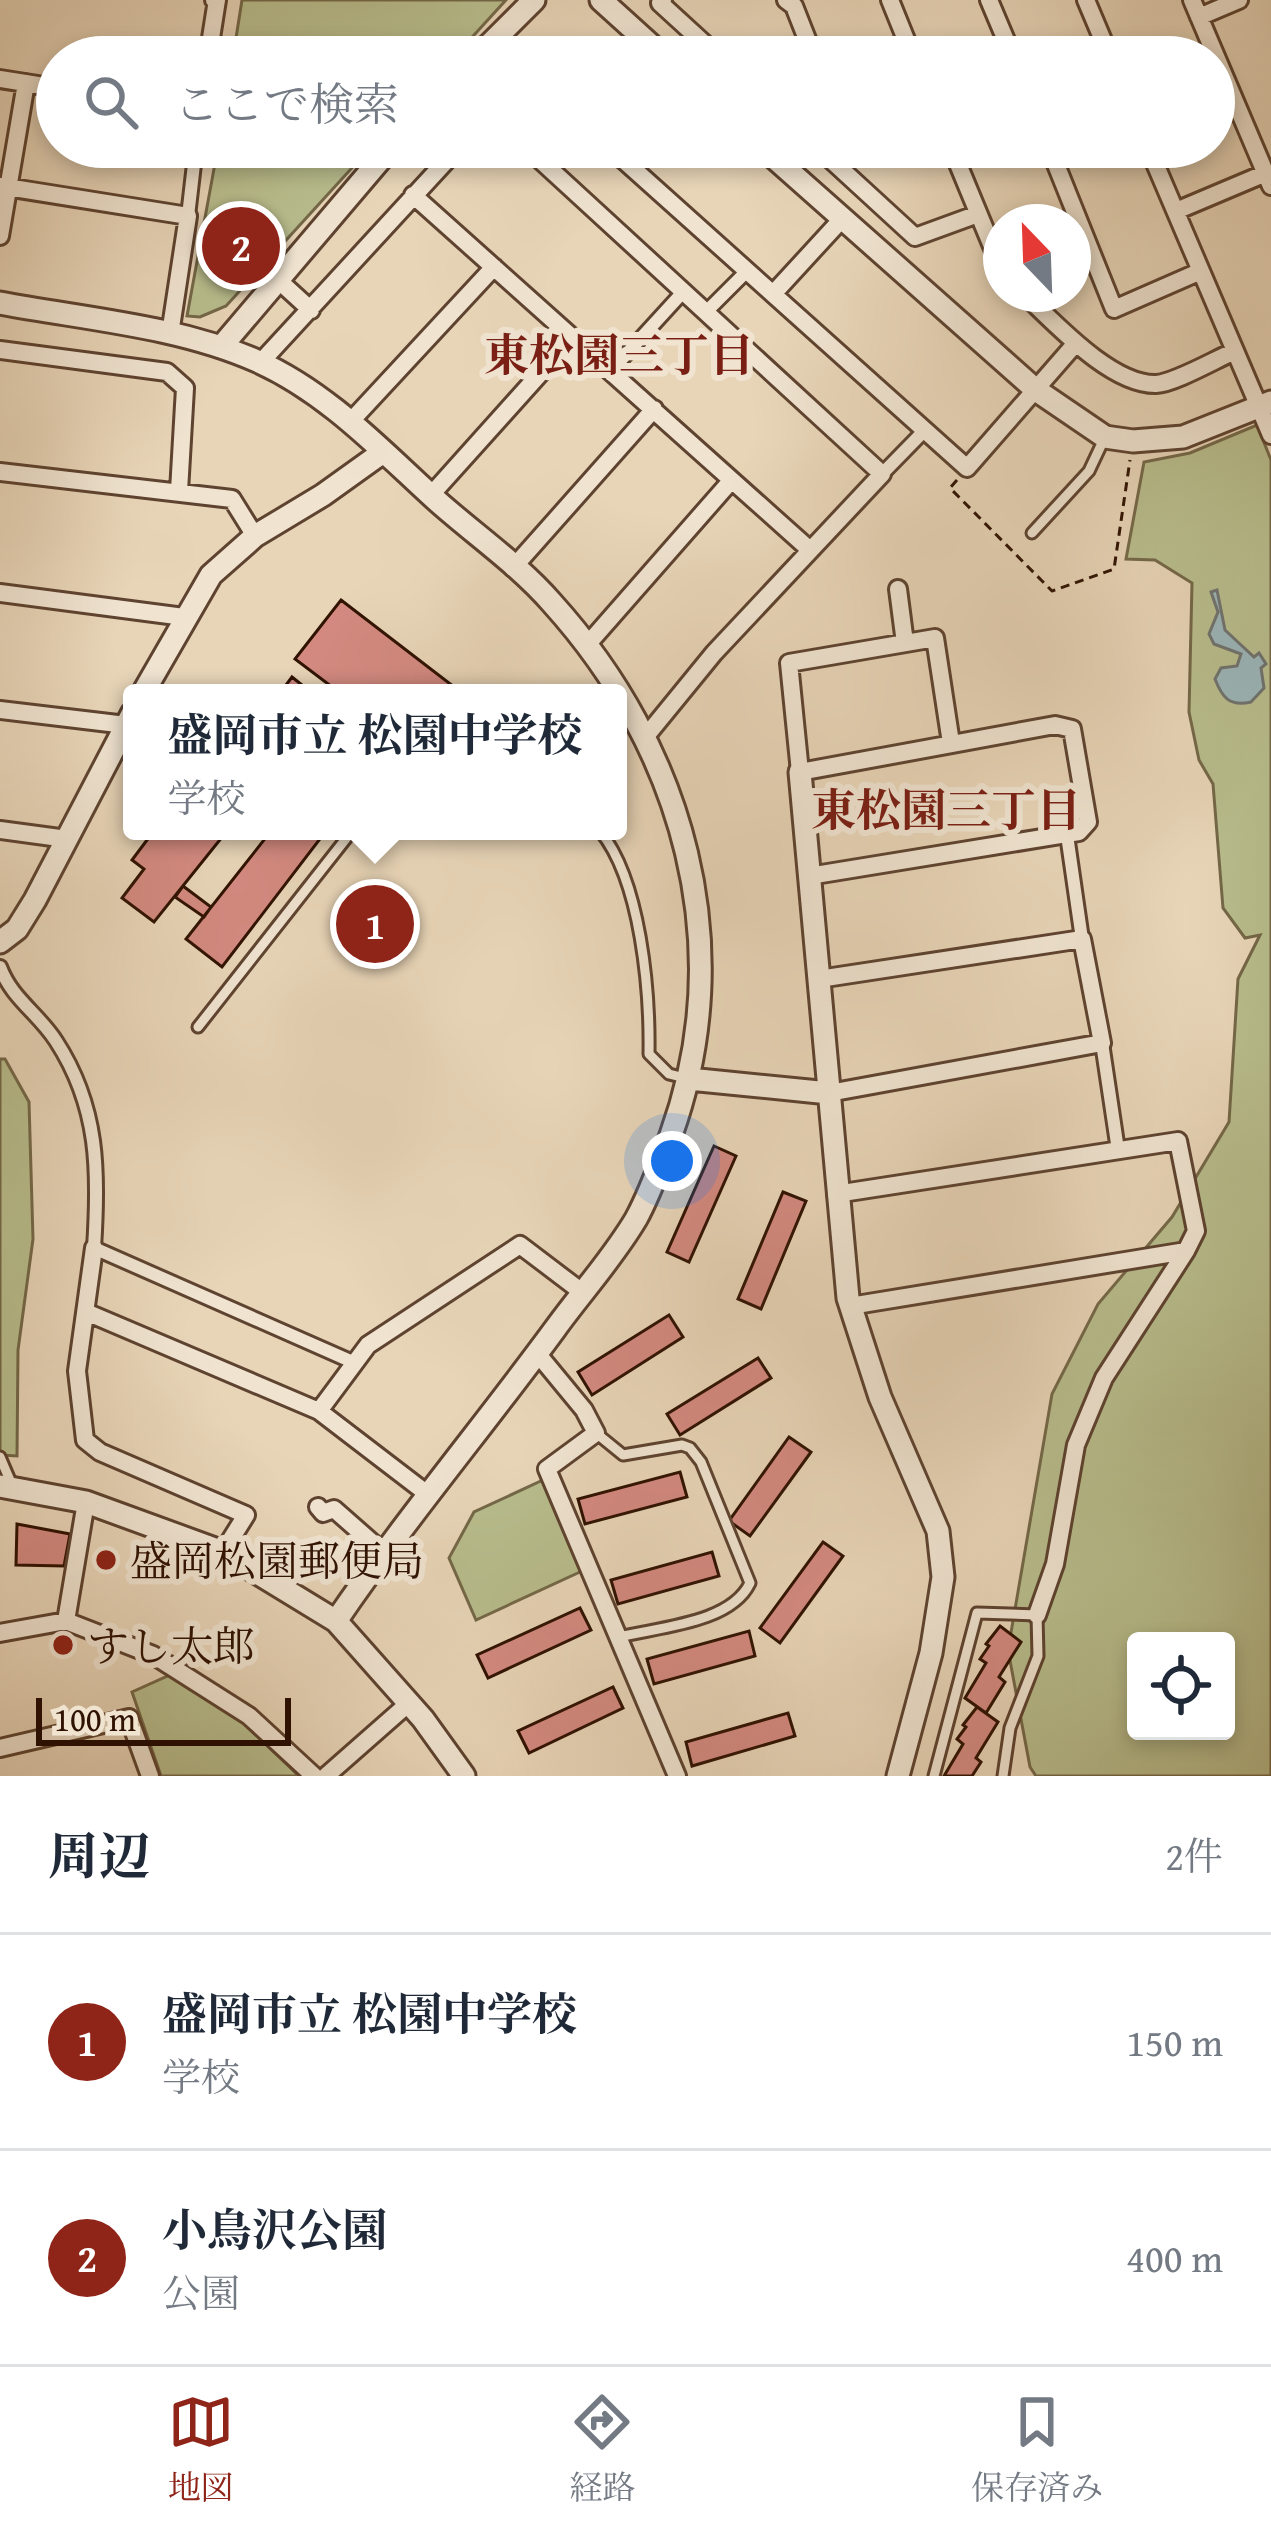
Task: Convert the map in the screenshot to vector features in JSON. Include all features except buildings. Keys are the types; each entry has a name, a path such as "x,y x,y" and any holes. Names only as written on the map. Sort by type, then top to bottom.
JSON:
{"street":[{"path":"211,36 216,0"},
{"path":"499,36 534,0"},
{"path":"601,0 641,36"},
{"path":"663,0 660,3 696,36"},
{"path":"787,0 806,36"},
{"path":"890,0 905,36"},
{"path":"989,0 1004,36"},
{"path":"1085,0 1101,36"},
{"path":"1208,36 1196,8 1239,0"},
{"path":"0,79 36,85"},
{"path":"0,236 3,186 26,83"},
{"path":"1176,212 1268,179 1235,101"},
{"path":"170,334 194,168"},
{"path":"220,347 373,168"},
{"path":"261,362 439,168"},
{"path":"549,168 882,474"},
{"path":"632,168 967,467 1076,343"},
{"path":"785,168 1036,391 1105,436 1133,441 1184,436 1265,404"},
{"path":"840,168 915,236 978,214"},
{"path":"959,168 983,226"},
{"path":"1057,168 1114,309 1201,271"},
{"path":"1157,168 1235,351 1265,404 1271,435"},
{"path":"3,186 188,216"},
{"path":"413,195 810,550"},
{"path":"773,294 841,220"},
{"path":"351,421 494,267"},
{"path":"706,312 747,271"},
{"path":"277,279 310,310"},
{"path":"610,372 683,292"},
{"path":"0,303 170,334 261,362 351,421 550,600 612,684"},
{"path":"1043,312 1076,343 1125,376 1158,384 1235,351"},
{"path":"431,495 572,338"},
{"path":"0,350 167,373 178,380 184,388 179,491"},
{"path":"513,568 654,409"},
{"path":"647,735 714,653 925,430"},
{"path":"148,684 211,574 255,536 382,452"},
{"path":"0,472 232,499 255,536"},
{"path":"586,645 730,482"},
{"path":"898,590 905,643"},
{"path":"0,593 184,617"},
{"path":"898,1776 931,1653 941,1593 938,1531 880,1397 850,1306 789,663 935,638 951,743"},
{"path":"336,1621 636,1219 689,1078 700,979 700,927 684,831 647,735 627,705"},
{"path":"0,710 123,719"},
{"path":"800,772 1055,725 1072,729 1088,822 1079,832 1067,835 809,876"},
{"path":"0,941 26,914 123,731"},
{"path":"0,830 67,839"},
{"path":"1067,835 1118,1150"},
{"path":"819,979 1082,939"},
{"path":"0,967 9,990 55,1038 88,1102 98,1194 77,1371 85,1440 100,1452 246,1515 223,1552"},
{"path":"689,1078 829,1093 1102,1042"},
{"path":"836,1194 1178,1141 1196,1231 1105,1378 1076,1445 1055,1564 1037,1615"},
{"path":"319,1411 368,1345 520,1245 582,1292"},
{"path":"94,1248 355,1363"},
{"path":"850,1306 1186,1250"},
{"path":"86,1312 319,1411 430,1496"},
{"path":"537,1353 584,1409 596,1433 547,1469 677,1776"},
{"path":"6,1485 86,1502 223,1552 336,1621 409,1703 464,1776"},
{"path":"66,1622 86,1502"},
{"path":"317,1508 323,1513 334,1510 384,1553"},
{"path":"0,1633 66,1622 153,1655 249,1716 314,1776"},
{"path":"326,1776 409,1703"},
{"path":"0,1748 129,1718 150,1776"}],"lane":[{"path":"1032,532 1089,471 1105,436"},
{"path":"198,1027 345,840"},
{"path":"607,840 630,894 650,1016 650,1054 669,1074 689,1078"},
{"path":"596,1433 623,1455 682,1445 690,1448 750,1583 729,1610 619,1637"},
{"path":"0,1457 6,1485"},
{"path":"934,1776 977,1613 1037,1615 1038,1656 1010,1728 1003,1776"}],"path":[{"path":"967,467 950,488 1052,591 1114,569 1133,441"}],"green space":[{"path":"242,0 506,0 473,36 236,36"},
{"path":"214,168 352,168 226,306 200,317 187,316"},
{"path":"1257,425 1271,460 1271,1776 1036,1776 1030,1767 1008,1650 1052,1394 1098,1304 1172,1217 1229,1122 1238,979 1260,935 1245,938 1223,908 1213,784 1199,760 1189,712 1192,583 1155,560 1126,559 1144,462 1190,453"},
{"path":"0,1059 5,1059 29,1102 33,1239 18,1350 17,1456 0,1455"},
{"path":"543,1480 582,1571 476,1620 449,1558 474,1512"},
{"path":"170,1675 231,1711 299,1776 161,1776 132,1692"}],"water":[{"path":"1217,590 1225,630 1254,657 1259,653 1266,664 1261,668 1264,688 1251,702 1227,699 1215,679 1221,668 1237,666 1241,654 1214,644 1209,634 1218,612 1211,592"}],"place":[{"name":"小鳥沢公園","path":"241,246"},
{"name":"盛岡市立 松園中学校","path":"375,924"},
{"name":"盛岡松園郵便局","path":"106,1560"},
{"name":"すし太郎","path":"63,1645"}],"district":[{"name":"東松園三丁目","path":"619,354"},
{"name":"東松園三丁目","path":"946,809"}]}
